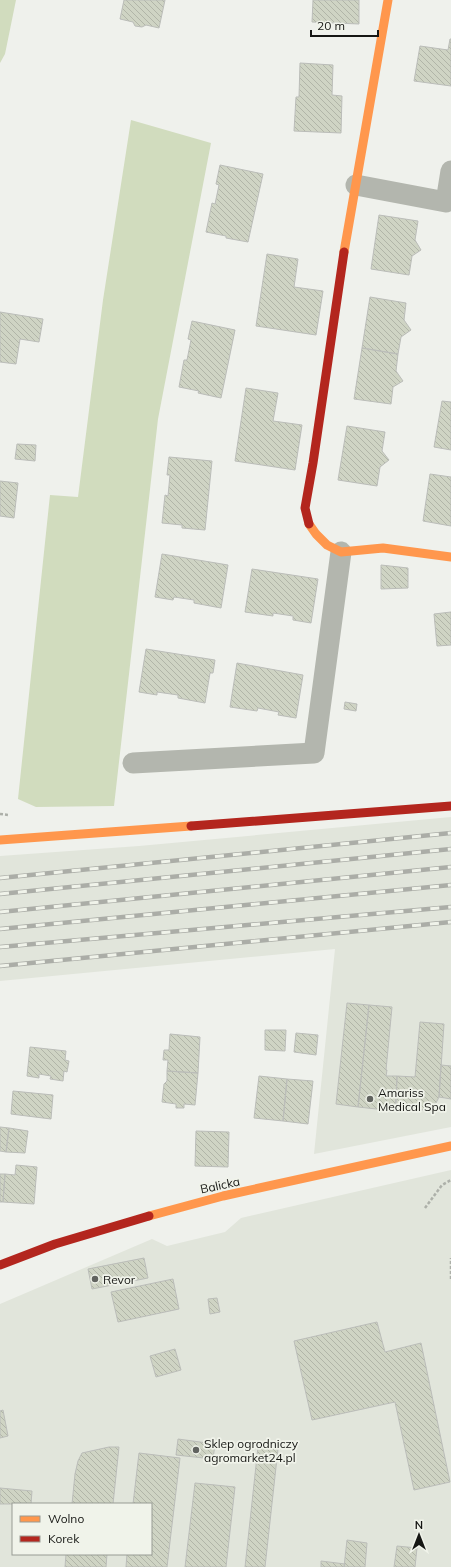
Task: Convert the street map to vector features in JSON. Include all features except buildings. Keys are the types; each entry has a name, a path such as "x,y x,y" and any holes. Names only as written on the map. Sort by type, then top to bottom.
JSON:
{"street":[{"path":"388,0 348,226 305,508 308,522 316,534 327,545 342,552 383,548 451,557"},
{"path":"356,185 446,202 451,171"},
{"path":"133,763 314,753 342,552"},
{"path":"0,840 451,806"},
{"name":"Balicka","path":"0,1265 110,1226 183,1206 451,1146"}],"path":[{"path":"0,814 9,815"},
{"path":"425,1208 442,1185 451,1180"},
{"path":"451,1258 451,1279"}],"shaded area":[{"path":"451,817 451,1127 314,1154 335,949 0,981 0,856 139,846"},
{"path":"451,1170 451,1567 0,1567 0,1304 152,1239 167,1246 225,1232 241,1218"}],"green space":[{"path":"0,0 16,0 5,54 0,63"},
{"path":"131,120 211,143 158,419 114,806 36,807 18,799 50,495 78,497 103,300"}],"railway":[{"path":"0,878 451,833"},
{"path":"0,894 451,849"},
{"path":"0,912 451,867"},
{"path":"0,929 451,885"},
{"path":"0,947 451,907"},
{"path":"0,966 451,922"}],"traffic: slow":[{"path":"344,252 388,0"},
{"path":"309,524 327,545 341,552 383,548 451,557"},
{"path":"0,840 191,826"},
{"path":"149,1216 223,1196 451,1146"}],"traffic: jam":[{"path":"309,524 305,508 344,252"},
{"path":"191,826 451,806"},
{"path":"0,1265 55,1244 149,1216"}],"place":[{"name":"Amariss Medical Spa","path":"370,1099"},
{"name":"Revor","path":"95,1279"},
{"name":"Sklep ogrodniczy agromarket24.pl","path":"196,1450"}]}
